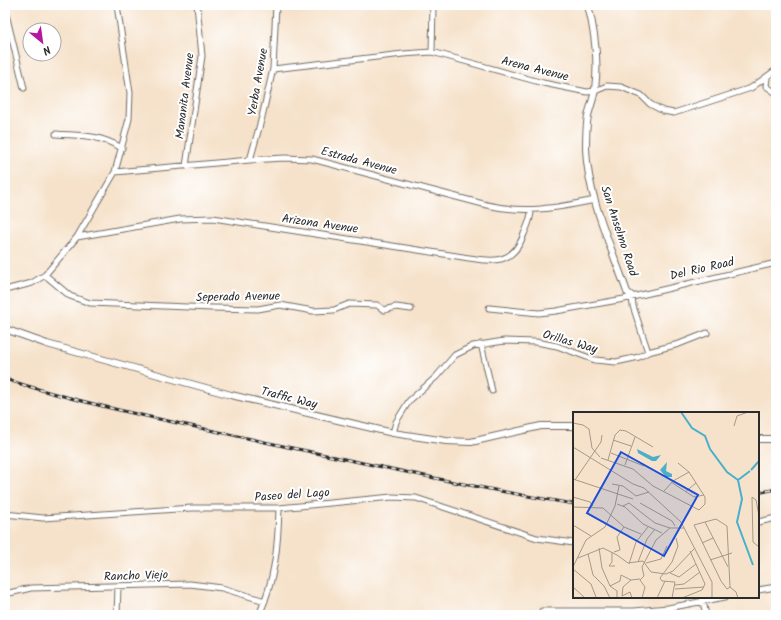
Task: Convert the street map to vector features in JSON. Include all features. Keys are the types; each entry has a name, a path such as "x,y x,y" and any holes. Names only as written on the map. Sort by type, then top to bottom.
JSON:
{"street":[{"path":"5,290 32,283 45,275 76,237 115,172 129,119 130,93 117,5"},
{"name":"Mananita Avenue","path":"186,166 202,56 197,5"},
{"name":"Yerba Avenue","path":"250,160 273,69 276,5"},
{"path":"432,52 433,5"},
{"name":"San Anselmo Road","path":"588,5 596,44 595,91 588,117 586,149 595,200 626,292 632,296"},
{"path":"5,10 24,88"},
{"name":"Arena Avenue","path":"273,69 432,52 543,83 587,92 595,91 607,86 621,87 640,95 650,104 663,111 674,113 745,90 767,78 776,70"},
{"path":"767,78 766,86 776,93"},
{"path":"56,134 89,135 105,139 122,148"},
{"name":"Estrada Avenue","path":"115,172 250,160 284,158 312,159 487,205 512,210 531,211 595,200"},
{"name":"Arizona Avenue","path":"76,237 180,219 213,218 463,257 498,260 509,257 517,249 531,211"},
{"name":"Del Rio Road","path":"632,296 776,263"},
{"name":"Seperado Avenue","path":"45,275 70,296 84,302 97,304 251,309 280,305 313,311 334,310 349,304 377,305 384,310 396,307 411,309"},
{"path":"489,308 539,313 624,299 632,296 633,306 648,352"},
{"name":"Traffic Way","path":"5,329 47,344 231,395 393,433 446,441 471,442 541,426 573,426"},
{"name":"Orillas Way","path":"393,433 396,422 406,405 416,394 436,377 455,355 468,347 518,340 547,343 595,360 610,362 631,359 648,352 679,344 707,333"},
{"path":"481,344 492,391"},
{"path":"759,439 776,439"},
{"name":"Paseo del Lago","path":"5,514 43,518 192,508 279,508 377,497 416,498 537,538 573,543"},
{"path":"259,615 274,572 277,556 279,508"},
{"path":"759,522 776,518"},
{"name":"Rancho Viejo","path":"5,594 24,589 206,585 238,592 265,601"},
{"path":"117,615 118,587"},
{"path":"759,590 776,587"},
{"path":"542,611 634,611 714,598"},
{"path":"703,599 706,615"}],"railway":[{"path":"5,379 36,389 164,420 495,490 573,504"},
{"path":"759,493 776,489"}]}
